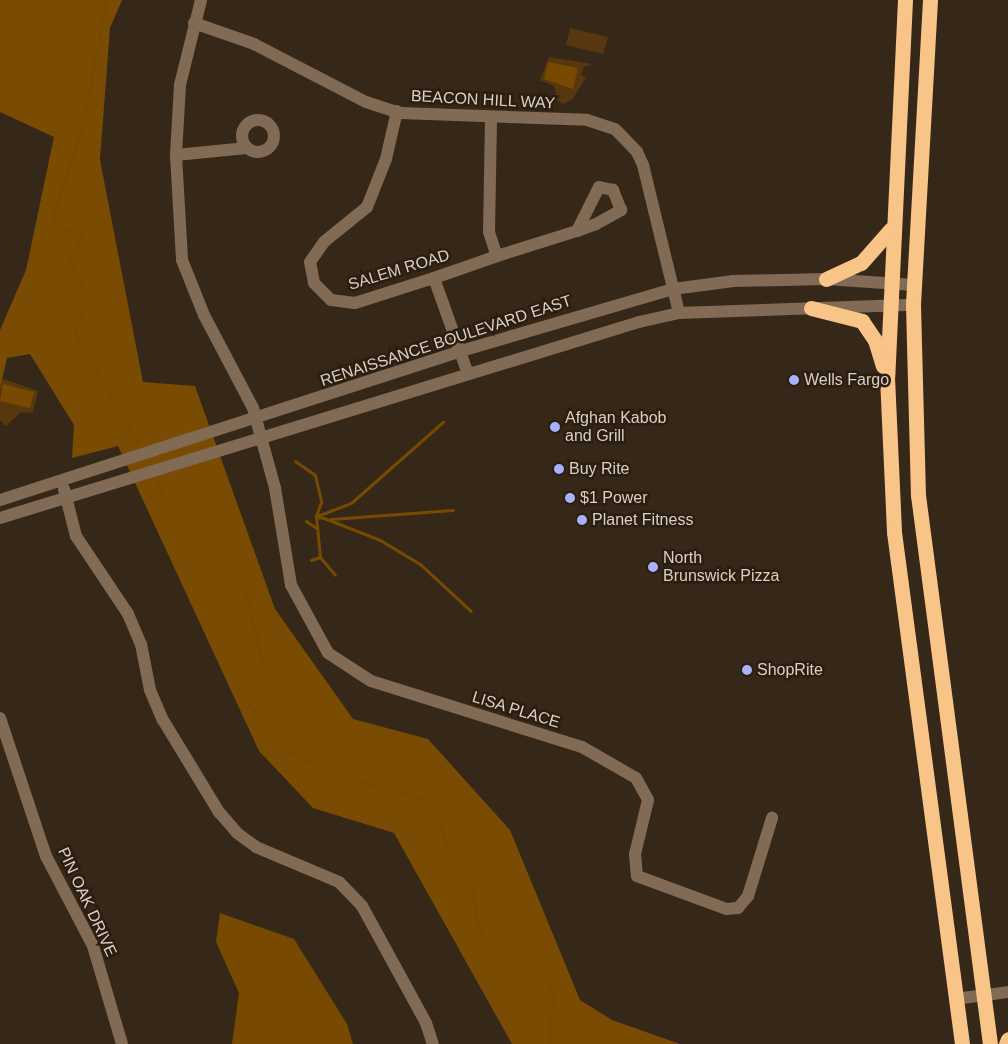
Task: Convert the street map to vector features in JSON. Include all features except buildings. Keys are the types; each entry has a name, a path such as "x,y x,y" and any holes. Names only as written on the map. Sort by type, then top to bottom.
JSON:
{"highway":[{"path":"905,0 891,229 891,306 887,377 897,554 962,1044"},
{"path":"930,0 913,305 918,494 990,1044"},
{"path":"826,279 861,263 891,229"},
{"path":"811,308 862,321 875,340 887,377"},
{"path":"1006,1044 1008,1039"}],"street":[{"name":"LISA PLACE","path":"202,0 194,23 180,85 176,155 182,260 204,315 242,381 256,421 275,488 291,585 328,653 345,668 371,681 611,760 636,778 648,800 635,854 637,876 726,909 738,908 748,896 772,818"},
{"name":"BEACON HILL WAY","path":"194,23 254,44 366,102 398,111 491,119 587,120 603,123 626,138 643,166 679,313"},
{"name":"SALEM ROAD","path":"398,111 386,159 367,206 324,242 310,262 310,273 322,293 342,303 354,303 577,231"},
{"path":"491,119 489,232 498,256"},
{"path":"176,155 247,148"},
{"path":"434,278 467,371"},
{"name":"RENAISSANCE BOULEVARD EAST","path":"0,500 256,421 461,351 673,289 732,281 826,279 914,285"},
{"path":"0,518 467,371 679,313 913,305"},
{"path":"62,481 76,536 128,614 141,644 150,690 163,720 220,812 237,833 256,847 339,882 362,906 426,1023 432,1044"},
{"name":"PIN OAK DRIVE","path":"0,718 46,856 93,946 122,1044"},
{"path":"955,999 984,997 1008,992"}],"shaded area":[{"path":"0,0 122,0 110,28 100,160 143,382 195,386 275,609 353,719 428,739 510,830 580,1000 612,1020 680,1044 512,1044 394,833 313,808 259,751 118,446 72,458 74,425 30,354 7,358 0,388 0,330 26,270 54,137 0,112"},
{"path":"570,28 608,37 603,54 566,45"},
{"path":"549,57 592,64 584,67 581,75 586,77 573,99 563,104 557,100 554,86 540,80"},
{"path":"548,62 578,68 573,89 544,79"},
{"path":"4,379 38,391 33,412 20,413 6,426 0,420 0,380"},
{"path":"3,384 34,392 30,408 0,401"},
{"path":"220,913 294,939 347,1024 353,1044 232,1044 239,993 216,942"}],"waterway":[{"path":"106,0 84,119 52,218 62,229 82,232 76,252 69,260 82,287 82,311 74,331 138,444"},
{"path":"317,516 351,503 443,422"},
{"path":"295,461 315,475 321,502 316,516"},
{"path":"157,482 168,507 246,593 262,661 239,681 239,691 285,750 342,777 421,798 437,810 448,850 473,886 475,916 484,937 546,979 553,992 549,1044"},
{"path":"331,519 453,510"},
{"path":"311,560 320,557 316,517 324,518 380,540 420,564 471,611"},
{"path":"306,521 315,527"},
{"path":"320,557 335,575"}],"place":[{"name":"Wells Fargo","path":"794,380"},
{"name":"Afghan Kabob and Grill","path":"555,427"},
{"name":"Buy Rite","path":"559,469"},
{"name":"$1 Power","path":"570,498"},
{"name":"Planet Fitness","path":"582,520"},
{"name":"North Brunswick Pizza","path":"653,567"},
{"name":"ShopRite","path":"747,670"}]}
